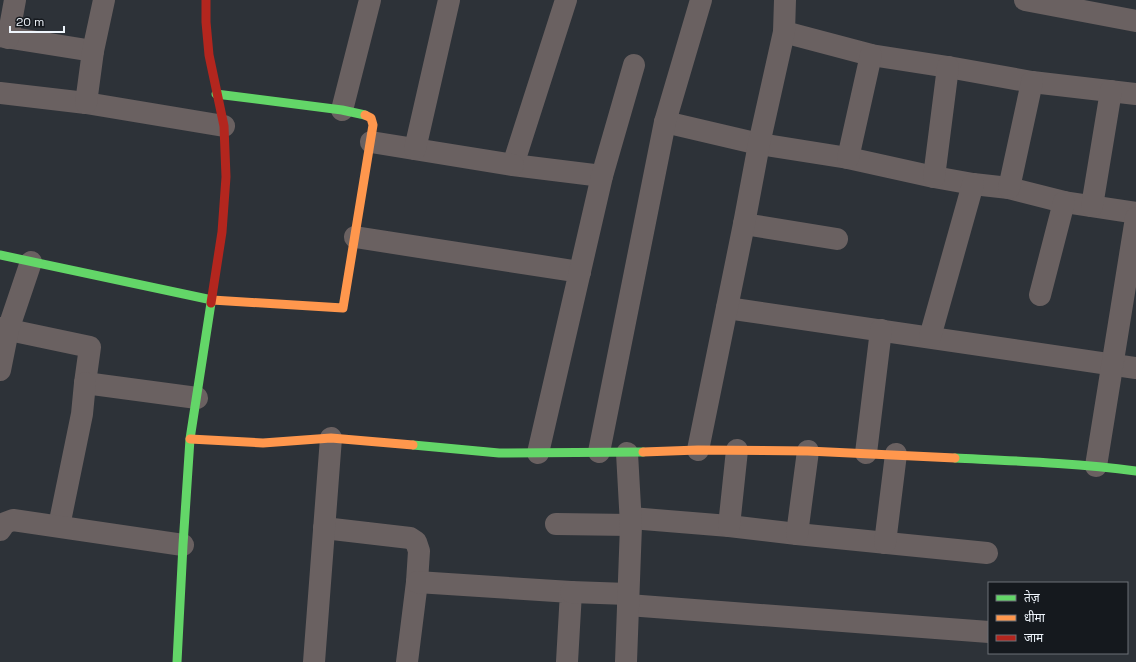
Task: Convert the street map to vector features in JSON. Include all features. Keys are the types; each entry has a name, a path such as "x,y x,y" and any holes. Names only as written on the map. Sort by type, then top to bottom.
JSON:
{"street":[{"path":"15,0 4,37 93,51"},
{"path":"86,102 93,51 104,0"},
{"path":"177,662 190,439 222,232 226,177 224,126 216,94 209,55 206,0"},
{"path":"342,110 370,0"},
{"path":"414,149 449,0"},
{"path":"512,165 566,0"},
{"path":"599,452 666,122 701,0"},
{"path":"698,450 759,144 784,32 785,0"},
{"path":"1025,0 1136,21"},
{"path":"784,32 871,55 1032,82 1136,94"},
{"path":"848,158 871,55"},
{"path":"538,453 602,176 634,65"},
{"path":"934,177 948,67"},
{"path":"1009,188 1032,82"},
{"path":"1092,206 1111,91"},
{"path":"0,92 86,102 224,126"},
{"path":"0,255 212,300 343,308 372,142 373,126 371,118 365,115 342,110 216,94"},
{"path":"666,122 759,144 848,158 934,177 973,184 1009,188 1064,202 1136,213"},
{"path":"372,142 512,165 602,176"},
{"path":"930,337 973,184"},
{"path":"1040,295 1064,202"},
{"path":"1096,466 1136,218"},
{"path":"744,224 837,240"},
{"path":"355,237 580,272"},
{"path":"0,370 4,329 31,262"},
{"path":"727,308 1136,368"},
{"path":"4,329 90,347 82,414 59,526"},
{"path":"866,453 881,330"},
{"path":"85,384 197,398"},
{"path":"314,662 331,438"},
{"path":"190,439 263,443 331,438 499,453 627,453 698,450 808,451 1044,462 1136,471"},
{"path":"729,526 737,450"},
{"path":"797,534 808,451"},
{"path":"626,662 631,522 627,453"},
{"path":"885,543 896,454"},
{"path":"0,530 5,523 13,520 183,545"},
{"path":"556,524 631,522 729,526 987,553"},
{"path":"324,528 410,538 416,542 419,551 417,582 407,662"},
{"path":"417,582 571,592 628,599 988,632"},
{"path":"566,662 571,592"}],"traffic: fast":[{"path":"216,94 342,110 365,115"},
{"path":"0,255 212,300"},
{"path":"177,662 190,439 211,303"},
{"path":"413,445 499,453 643,452"},
{"path":"955,458 1068,464 1136,471"}],"traffic: slow":[{"path":"212,300 343,308 373,125 371,118 365,115"},
{"path":"190,439 263,443 331,438 413,445"},
{"path":"643,452 698,450 808,451 955,458"}],"traffic: jam":[{"path":"206,0 209,55 224,126 226,177 222,232 211,303"}]}
